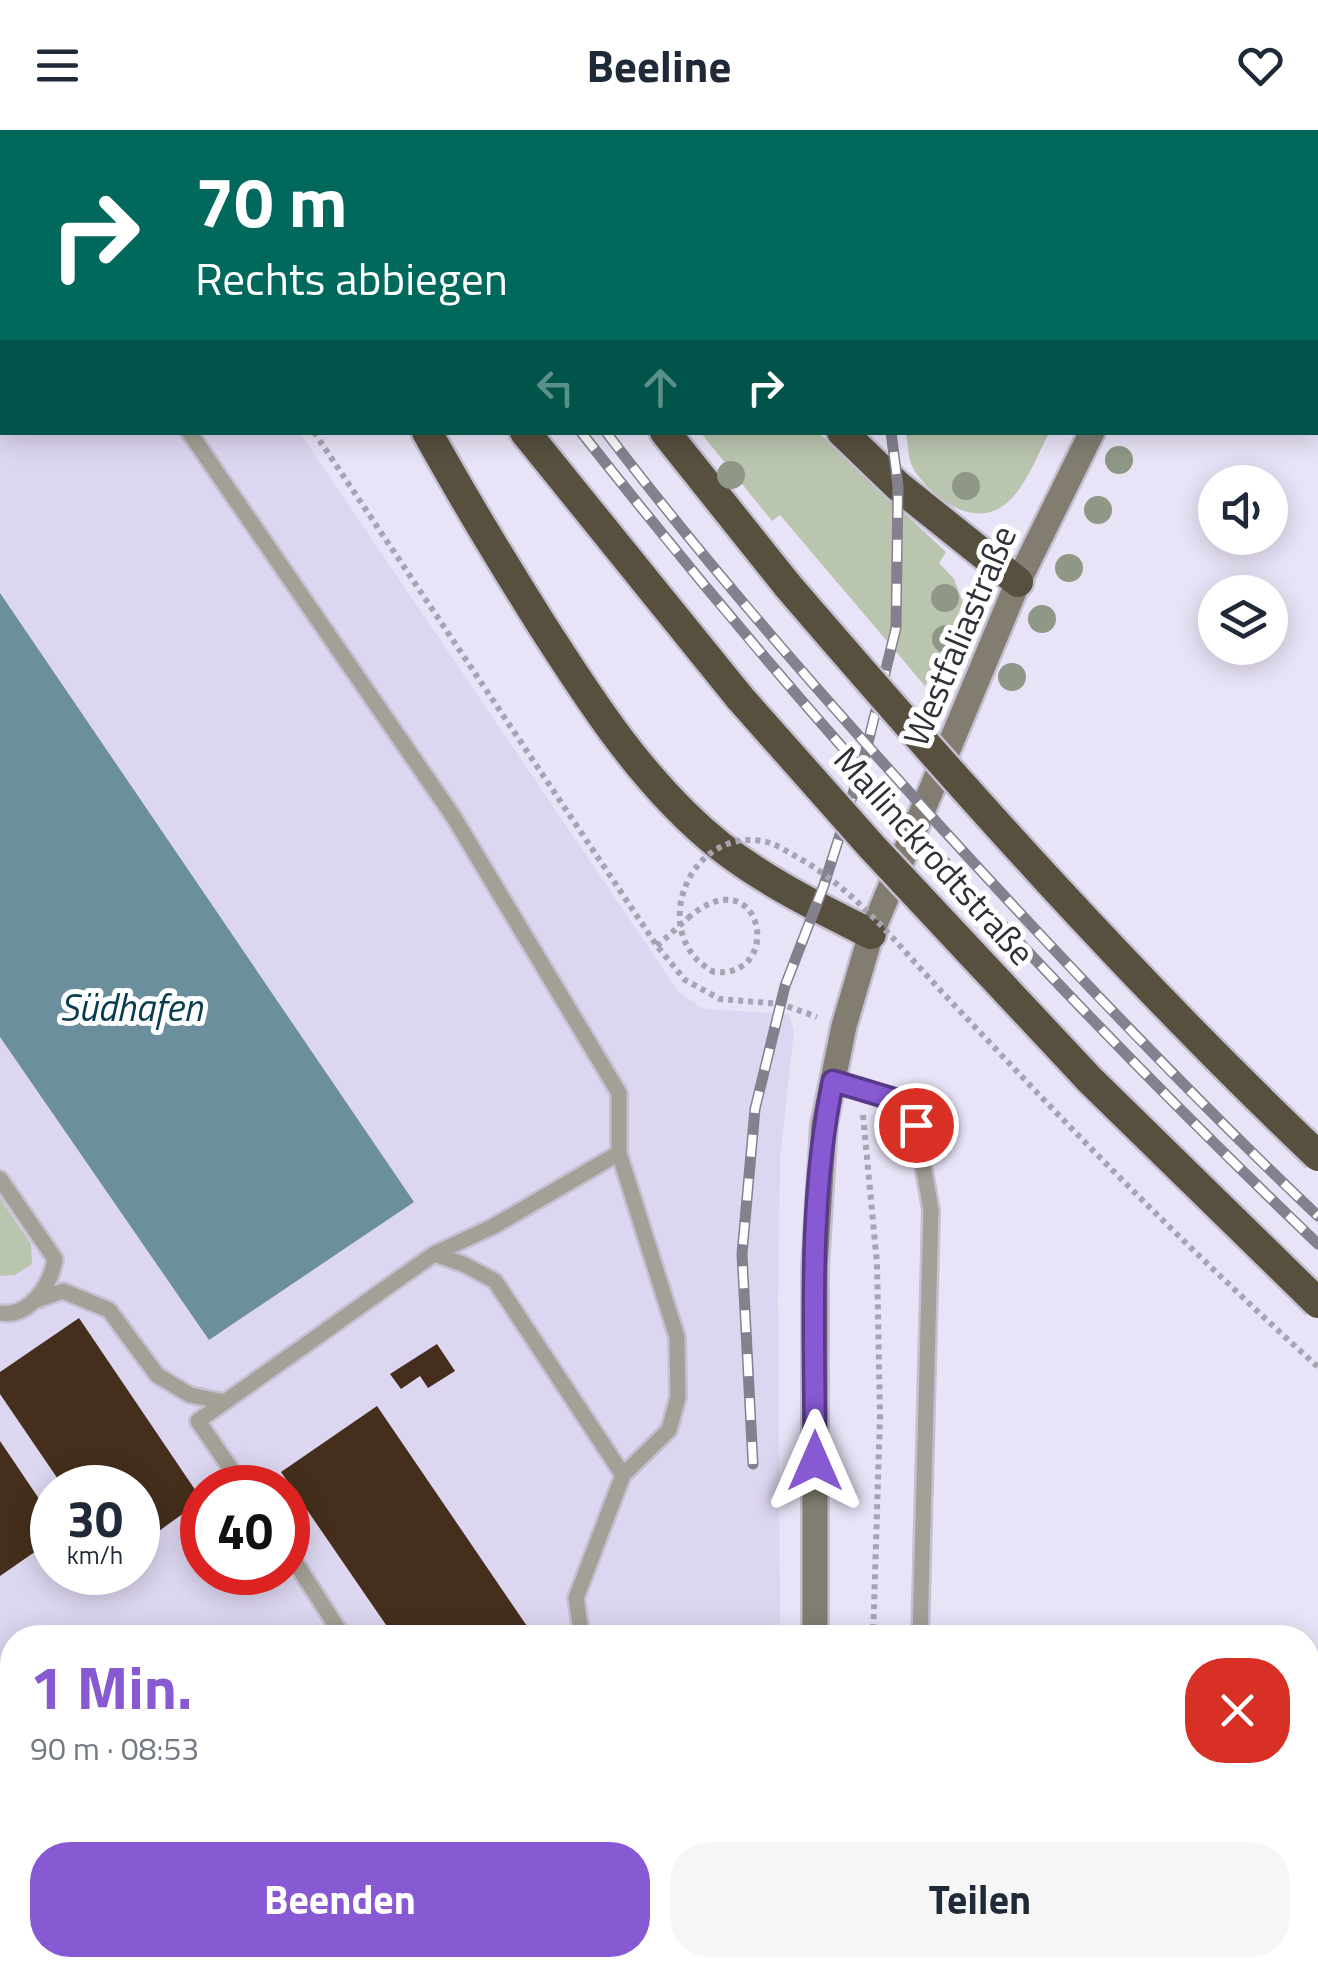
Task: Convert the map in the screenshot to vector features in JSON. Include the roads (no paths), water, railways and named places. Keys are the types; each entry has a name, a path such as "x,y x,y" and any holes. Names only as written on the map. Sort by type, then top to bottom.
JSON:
{"highway":[{"path":"429,435 538,620 628,752 687,818 721,846 800,897 871,934"},
{"name":"Mallinckrodtstraße","path":"527,435 740,698 872,847 1077,1066 1318,1303"},
{"name":"Mallinckrodtstraße","path":"666,435 912,731 1166,1004 1318,1156"},
{"path":"845,435 898,486 1018,582"}],"street":[{"name":"Westfaliastraße","path":"815,1625 815,1266 824,1124 844,1026 871,934 1018,582 1091,435"}],"lane":[{"path":"191,435 453,816 619,1092 619,1152 677,1337 678,1397 669,1430 623,1475 576,1598 580,1625"},
{"path":"833,1081 903,1102 916,1125 931,1210 920,1625"},
{"path":"228,1465 198,1421 434,1254 494,1226 619,1152"},
{"path":"0,1179 55,1259 52,1280 34,1300"},
{"path":"434,1254 495,1281 623,1475"},
{"path":"0,1314 10,1315 34,1300 64,1291 109,1310 157,1375 190,1394 224,1402"},
{"path":"310,1585 336,1625"}],"water":[{"name":"Südhafen","path":"0,593 414,1202 209,1340 0,1037"}],"railway":[{"path":"583,435 754,645 935,851 1123,1051 1318,1244"},
{"path":"608,435 768,632 939,825 1125,1024 1318,1216"},
{"path":"753,1464 742,1254 755,1109 785,986 824,885 864,759 896,628 898,486 891,435"}]}
